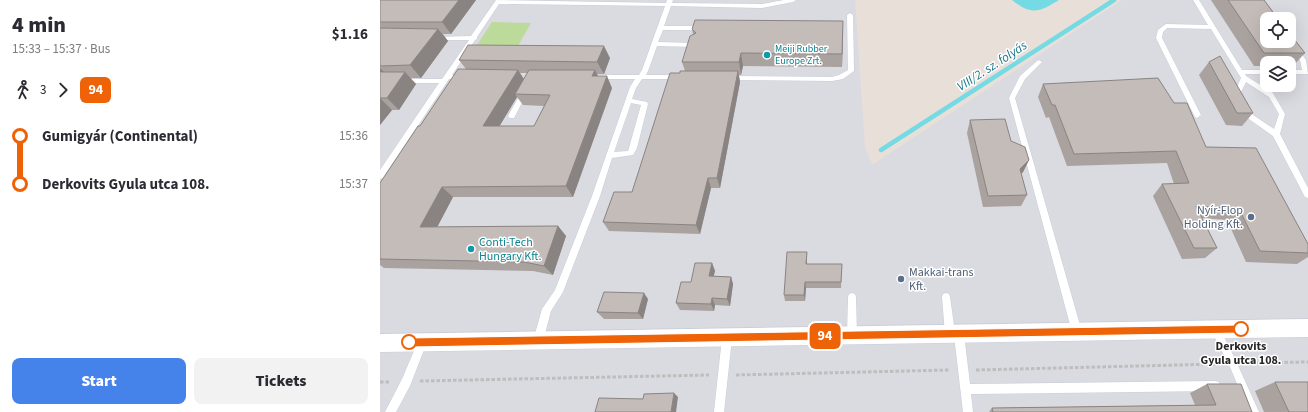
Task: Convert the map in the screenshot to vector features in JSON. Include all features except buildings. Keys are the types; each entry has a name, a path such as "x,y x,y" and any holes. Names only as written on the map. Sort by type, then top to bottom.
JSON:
{"street":[{"path":"380,343 1308,328"}],"lane":[{"path":"380,176 475,38 498,1 669,2 762,6 793,0"},
{"path":"1196,0 1243,75 1271,95 1282,114 1276,134"},
{"path":"538,341 547,309 559,292 596,196 633,86 645,71 669,2"},
{"path":"720,78 832,79 842,77 851,71 850,15"},
{"path":"1197,115 1159,38 1160,31 1166,26 1213,27"},
{"path":"660,28 713,28"},
{"path":"427,38 475,38"},
{"path":"654,44 695,45"},
{"path":"1295,48 1303,60 1307,72 1296,72"},
{"path":"1039,62 1022,78 1012,98 1077,332"},
{"path":"1243,75 1260,73"},
{"path":"1243,75 1237,94 1252,117 1276,134 1308,195"},
{"path":"393,81 471,77"},
{"path":"587,77 688,77"},
{"path":"512,116 530,83"},
{"path":"610,156 630,153 633,148 645,104 636,101 628,101"},
{"path":"852,297 852,336"},
{"path":"946,297 963,370 968,412"},
{"path":"1215,329 1233,364 1235,385 1254,412"},
{"path":"719,412 727,338"},
{"path":"390,412 406,382 422,342"},
{"path":"965,389 1235,385"}],"path":[{"path":"380,382 1308,362"}],"shaded area":[{"path":"380,0 855,0 865,147 872,165 1122,0 1308,0 1308,412 380,412"}],"green space":[{"path":"492,22 531,23 518,46 477,45"}],"water":[{"path":"1012,0 1059,0 1041,9 1030,10"}],"waterway":[{"name":"VIII/2. sz. folyás","path":"881,150 1114,0"}],"bus line":[{"name":"94","path":"409,342 1241,329"}],"place":[{"name":"Meiji Rubber Europe Zrt.","path":"767,55"},
{"name":"Nyír-Flop Holding Kft.","path":"1251,217"},
{"name":"Conti-Tech Hungary Kft.","path":"471,249"},
{"name":"Makkai-trans Kft.","path":"901,279"},
{"name":"Derkovits Gyula utca 108.","path":"1241,329"}]}
